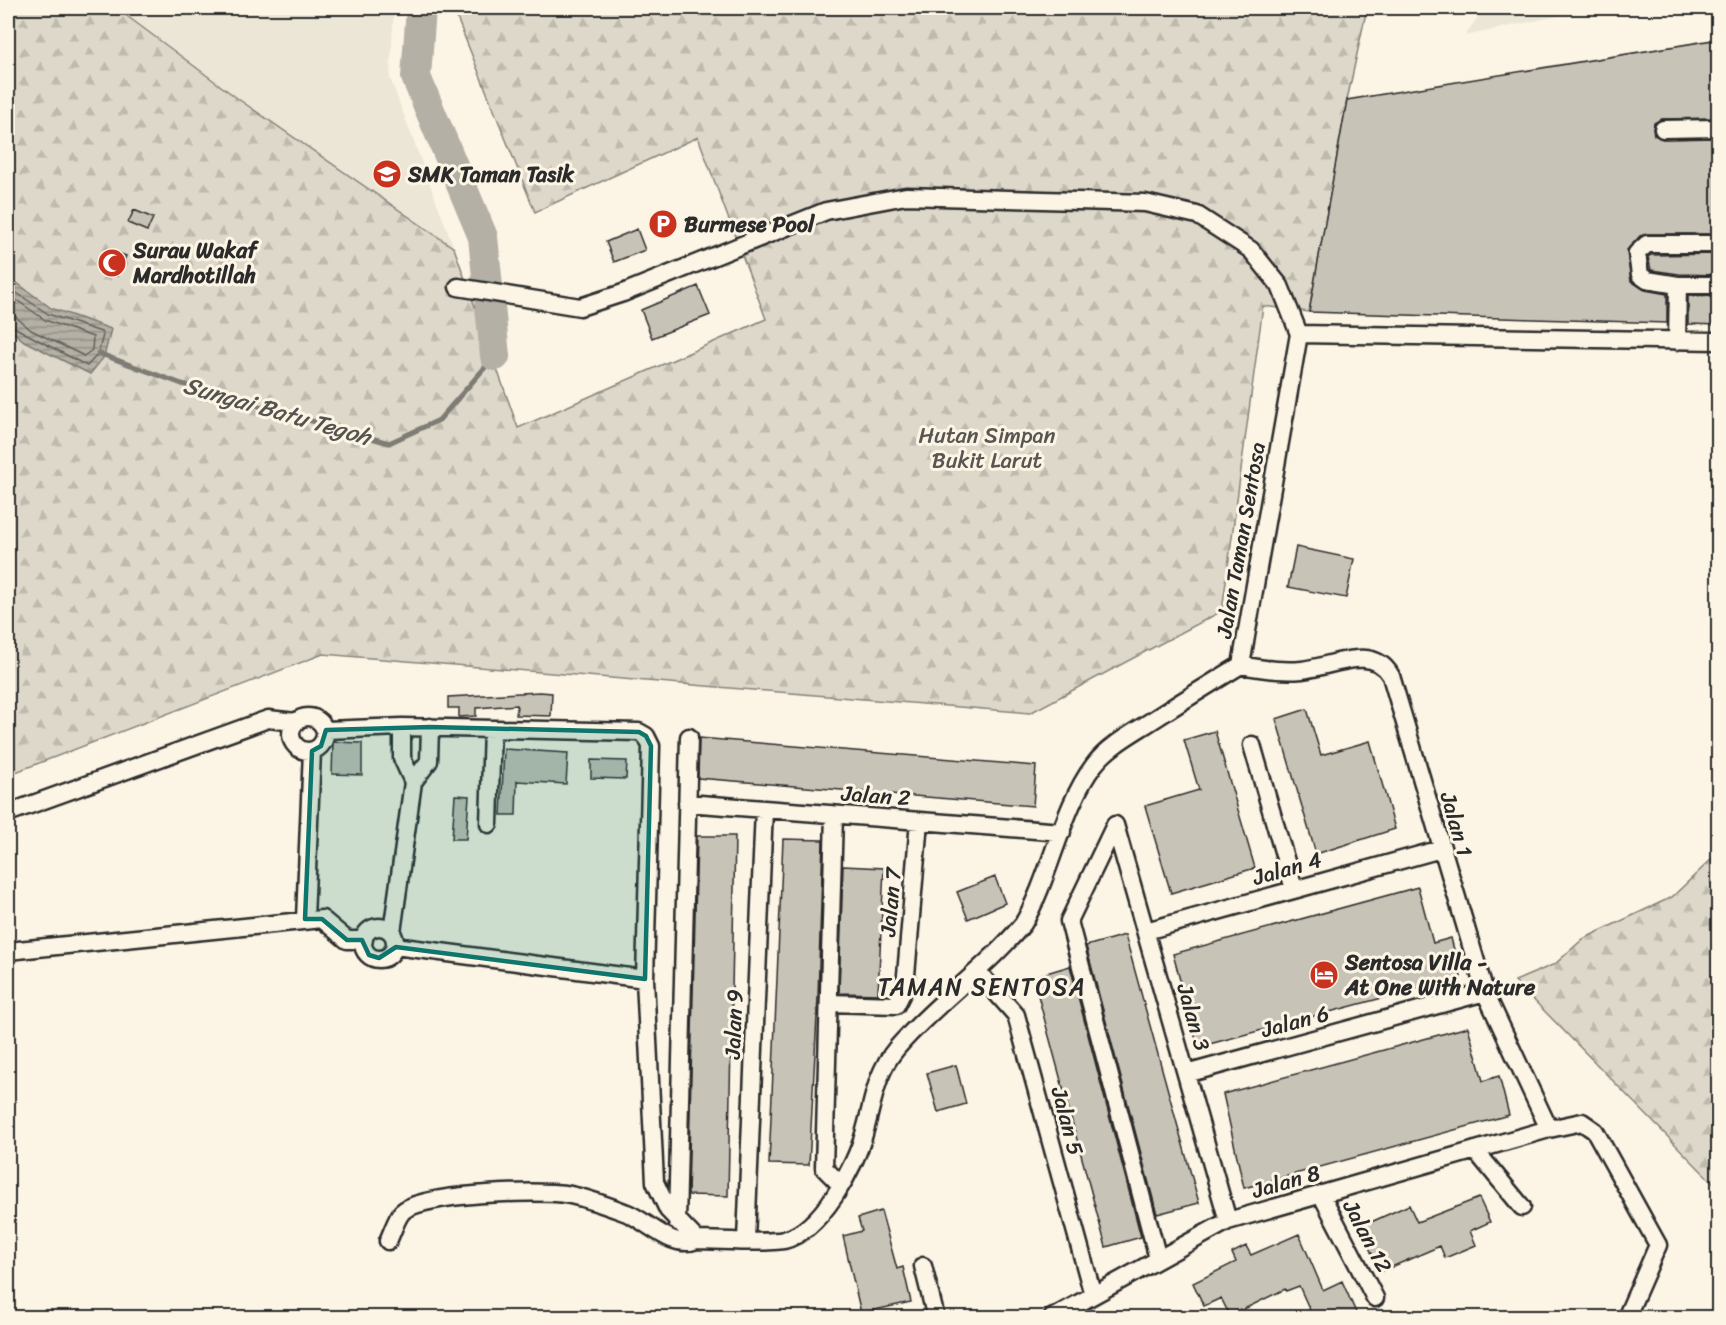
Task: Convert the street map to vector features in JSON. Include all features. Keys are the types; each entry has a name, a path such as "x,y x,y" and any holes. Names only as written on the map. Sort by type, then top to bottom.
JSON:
{"street":[{"path":"1663,129 1719,128"},
{"path":"458,287 580,307 623,293 826,211 906,196 1144,203 1197,214 1251,250 1280,285 1299,334 1719,341"},
{"path":"1719,244 1647,244 1637,253 1640,275 1647,279 1678,285 1719,285"},
{"path":"1677,341 1678,285"},
{"name":"Jalan Taman Sentosa","path":"388,1241 403,1212 425,1201 501,1193 565,1194 628,1214 670,1238 687,1244 697,1240 783,1240 799,1232 822,1212 841,1185 864,1135 875,1086 895,1050 1023,924 1036,902 1082,784 1093,766 1105,753 1241,664 1299,334"},
{"name":"Jalan 1","path":"1241,664 1262,669 1299,670 1350,659 1375,660 1385,665 1391,676 1485,992 1549,1129"},
{"path":"305,717 316,718 326,730 321,746 312,751 301,750 293,743 291,732 296,722 305,717"},
{"path":"8,813 268,719 296,722"},
{"path":"402,727 402,758 413,782"},
{"path":"326,730 430,727 639,732 646,736 651,746 645,979 655,1182 661,1199 676,1222 697,1240"},
{"path":"364,940 366,951 374,958 385,958 393,939 413,782 429,760 430,727"},
{"path":"489,824 492,729"},
{"path":"676,1222 689,736"},
{"path":"1252,746 1294,889"},
{"path":"305,920 312,751"},
{"name":"Jalan 2","path":"687,803 1062,832"},
{"name":"Jalan 9","path":"746,1240 764,809"},
{"path":"834,814 824,1168 841,1185"},
{"name":"Jalan 7","path":"829,1003 896,1005 905,987 919,821"},
{"name":"Jalan 3","path":"1158,1259 1069,921 1115,825 1228,1221"},
{"name":"Jalan 4","path":"1146,931 1441,849"},
{"path":"8,951 322,919 347,940 364,940"},
{"path":"364,940 374,928 383,927 393,939 645,979"},
{"name":"Jalan 5","path":"976,972 1016,1015 1093,1295"},
{"name":"Jalan 6","path":"1186,1074 1485,992"},
{"name":"Jalan 8","path":"1052,1317 1228,1221 1549,1129 1582,1122 1595,1131 1658,1245 1626,1317"},
{"path":"1475,1150 1522,1207"},
{"name":"Jalan 12","path":"1321,1194 1375,1298"},
{"path":"923,1266 936,1317"}],"highlighted area":[{"path":"430,727 639,732 646,736 651,746 645,979 396,947 379,958 369,955 362,940 347,940 322,919 305,919 312,751 321,746 326,730"}],"shaded area":[{"name":"SMK Taman Tasik","path":"128,8 394,8 390,78 454,248 241,101 127,15"},
{"path":"1484,8 1594,8 1465,36"}],"green space":[{"name":"Hutan Simpan Bukit Larut","path":"8,8 128,8 127,16 241,101 454,248 518,428 766,319 698,137 535,212 457,18 461,8 1367,8 1347,100 1309,312 1263,306 1222,611 1030,713 323,654 8,775"},
{"path":"1718,853 1718,1188 1515,981 1555,964 1583,939 1672,897"}],"water":[{"path":"13,280 51,308 111,329 104,357 90,374 24,341 8,328 8,281"}],"building":[{"path":"1719,39 1719,118 1662,119 1654,123 1653,129 1654,135 1663,139 1719,138 1719,234 1647,234 1640,236 1627,250 1631,281 1645,290 1667,294 1667,323 1309,312 1347,100"},
{"path":"134,210 153,218 147,231 128,223"},
{"path":"637,229 645,250 614,262 606,242"},
{"name":"Surau Wakaf Mardhotillah","path":"106,249 126,256 117,276 98,269"},
{"path":"1719,254 1719,275 1679,274 1651,270 1648,257 1651,255"},
{"path":"698,286 710,315 652,338 641,310"},
{"path":"1719,295 1719,325 1688,324 1688,296"},
{"path":"1296,547 1354,559 1346,598 1288,587"},
{"path":"552,693 551,716 516,715 517,705 476,708 476,716 459,717 459,708 448,708 448,697"},
{"path":"1307,709 1321,755 1370,741 1395,829 1316,854 1276,719"},
{"path":"1215,731 1255,868 1171,893 1145,806 1199,790 1184,740"},
{"path":"699,738 1036,766 1033,806 698,778"},
{"path":"333,742 362,743 362,775 332,774"},
{"path":"504,749 568,753 566,784 517,781 516,815 501,815"},
{"path":"591,760 627,761 626,779 591,778"},
{"path":"455,795 469,796 466,839 452,839"},
{"path":"697,836 735,836 728,1196 688,1195"},
{"path":"783,839 823,840 809,1165 769,1164"},
{"path":"843,866 884,868 878,994 839,993"},
{"path":"995,877 1005,903 968,919 957,892"},
{"path":"1418,887 1433,943 1451,938 1461,977 1198,1047 1173,954"},
{"path":"1125,935 1199,1203 1157,1214 1086,946"},
{"path":"1070,966 1141,1237 1106,1247 1033,977"},
{"path":"1468,1027 1483,1081 1499,1076 1509,1115 1244,1188 1223,1094"},
{"path":"956,1065 966,1104 938,1112 927,1073"},
{"path":"1479,1198 1490,1222 1470,1231 1476,1245 1445,1258 1440,1246 1380,1272 1360,1227 1409,1205 1417,1222"},
{"path":"881,1211 897,1269 903,1267 911,1302 861,1313 843,1236 862,1231 858,1218"},
{"path":"1299,1234 1323,1290 1342,1281 1358,1317 1313,1317 1299,1286 1286,1291 1285,1289 1230,1316 1221,1298 1204,1306 1193,1283 1236,1262 1232,1253 1246,1246 1251,1255"}],"waterway":[{"name":"Sungai Batu Tegoh","path":"421,8 416,77 483,237 495,356"},
{"name":"Sungai Batu Tegoh","path":"98,353 182,384 389,443 439,420 495,356"}],"place":[{"name":"SMK Taman Tasik","path":"387,174"},
{"name":"Burmese Pool","path":"663,224"},
{"name":"Surau Wakaf Mardhotillah","path":"112,263"},
{"name":"Sentosa Villa - At One With Nature","path":"1324,975"}],"district":[{"name":"TAMAN SENTOSA","path":"982,987"}]}
